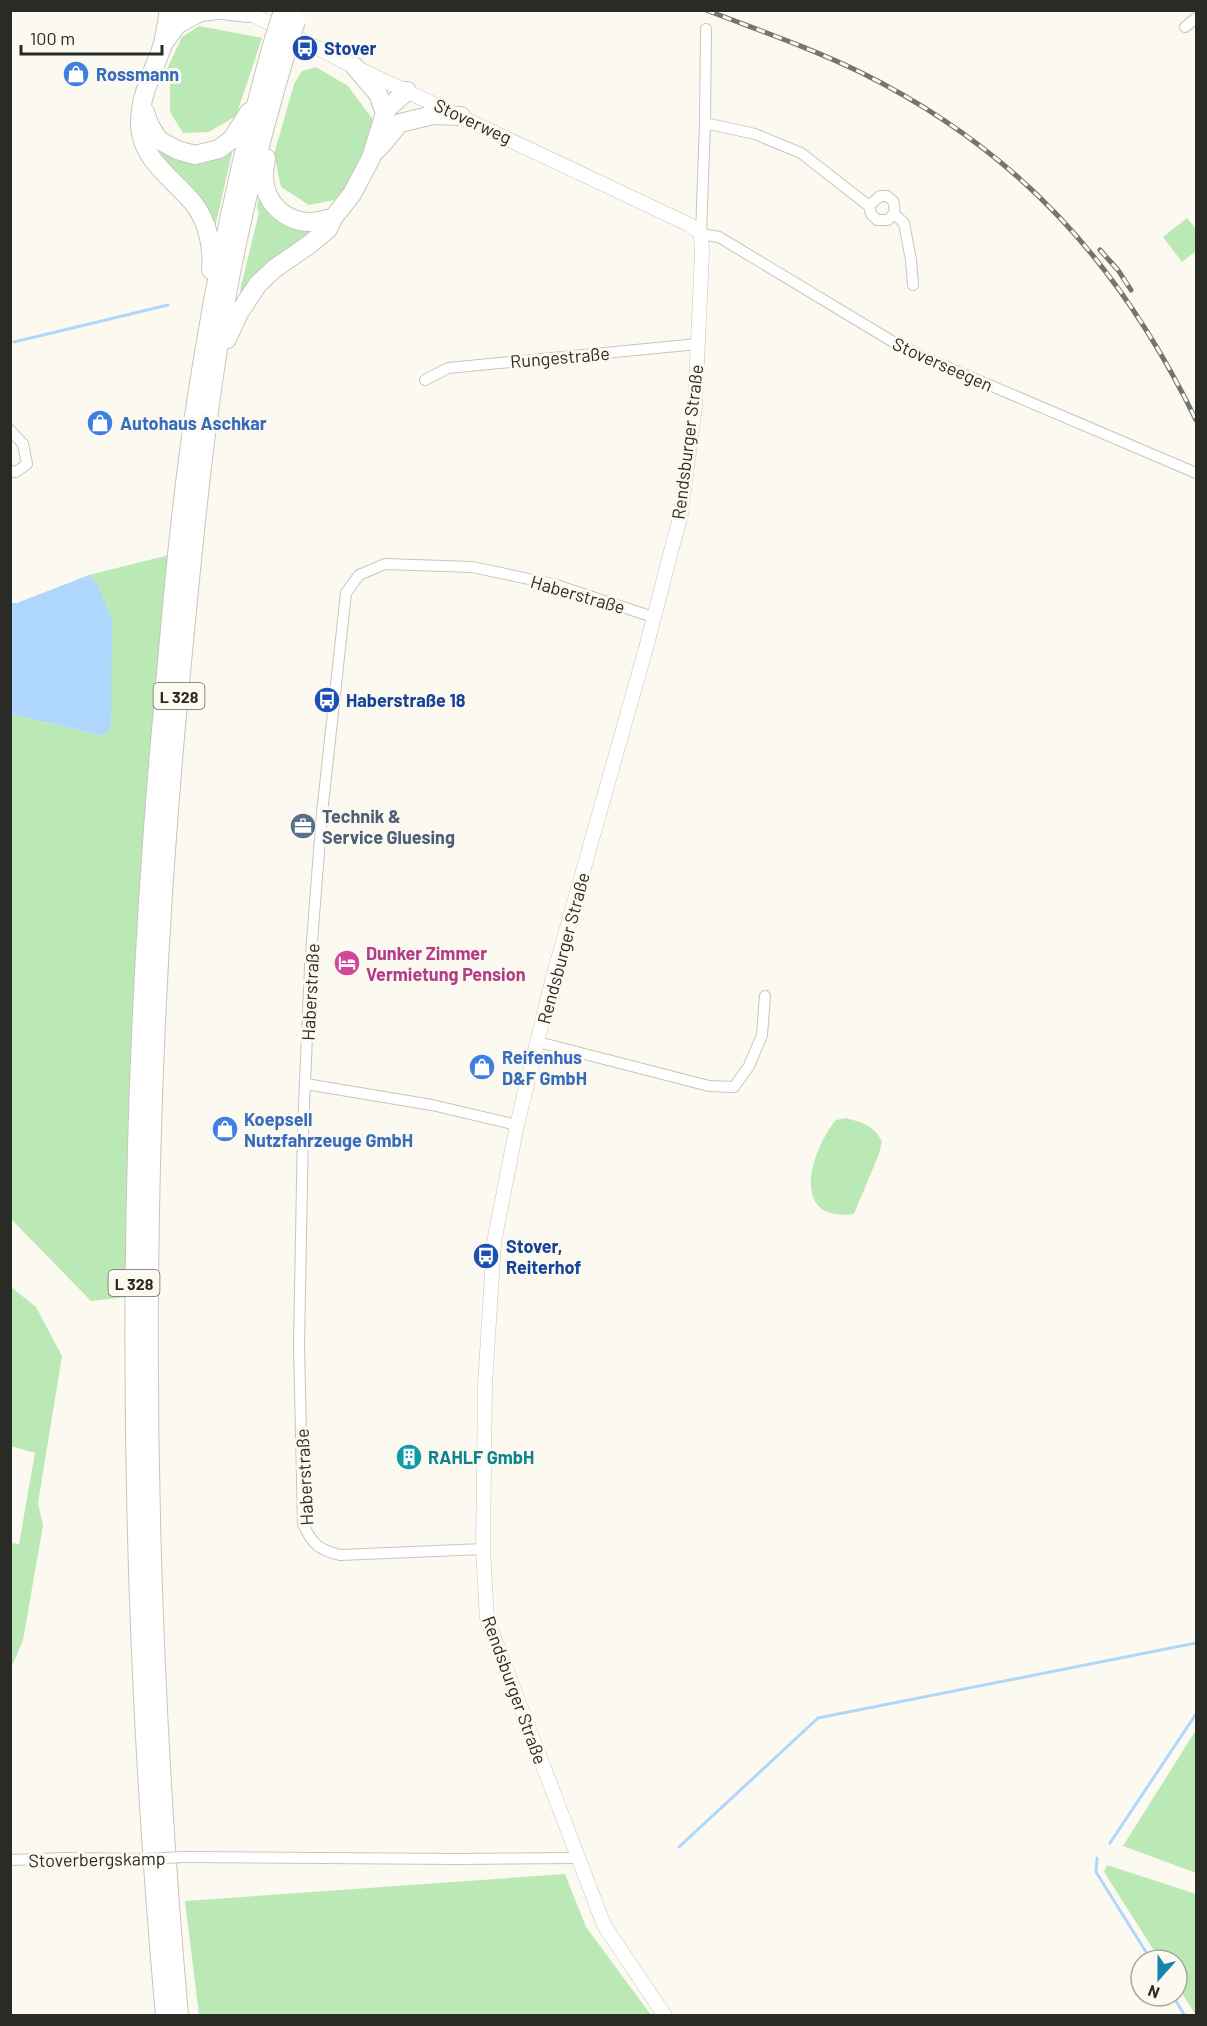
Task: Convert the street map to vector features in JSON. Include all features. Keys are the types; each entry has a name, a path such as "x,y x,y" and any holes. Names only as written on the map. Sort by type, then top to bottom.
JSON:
{"highway":[{"path":"207,335 212,262 205,224 195,205 155,163 144,146 140,127 142,105 148,79 175,13 220,10 246,12"},
{"name":"L 328","path":"165,2016 141,1675 136,1514 133,1359 140,1023 154,811 177,550 191,433 218,267 290,14"},
{"path":"356,67 378,94 392,118"},
{"path":"217,359 239,313 258,284 274,269 328,229 333,218 352,194 392,118 408,105 407,91"},
{"path":"142,105 150,126 159,140 177,150 195,155 219,149 232,139 266,94"},
{"path":"266,94 264,178 267,195 279,211 293,220 311,223 333,218"},
{"name":"L 328","path":"179,2016 161,1784 149,1513 147,1342 154,1021 163,875 195,527 217,359 231,275 257,158 266,94"},
{"path":"392,118 461,116"}],"street":[{"name":"Stoverweg","path":"246,12 356,67 690,225 701,234"},
{"path":"1185,27 1197,18"},
{"name":"Rendsburger Straße","path":"665,2016 604,1925 487,1619 483,1549 485,1384 494,1242 517,1125 552,981 594,838 681,513 695,406 702,253 706,28"},
{"path":"705,123 756,134 801,153 869,206 871,214 877,220 888,220 896,210 893,201 887,196 880,196 869,206"},
{"path":"894,214 904,223 913,285"},
{"name":"Stoverseegen","path":"701,234 719,237 895,343 1197,473"},
{"name":"Rungestraße","path":"425,380 448,368 698,344"},
{"path":"10,430 22,444 27,464 16,472 10,471"},
{"name":"Haberstraße","path":"483,1549 340,1555 319,1548 309,1538 303,1524 299,1345 303,1128 310,967 322,813 346,593 359,575 385,564 472,567 553,584 653,617"},
{"path":"538,1042 709,1086 734,1087 749,1066 762,1035 765,996"},
{"path":"306,1084 432,1105 517,1125"},
{"name":"Stoverbergskamp","path":"10,1860 184,1857 458,1859 577,1857"}],"green space":[{"path":"199,26 262,38 236,116 209,132 183,133 170,112 170,77 166,71 182,37"},
{"path":"316,67 348,86 377,125 340,199 309,205 281,187 274,154 294,84 302,71"},
{"path":"147,132 173,155 234,144 214,232 167,170"},
{"path":"260,194 316,227 243,295 240,290 259,213 257,206"},
{"path":"1187,218 1196,229 1196,251 1182,262 1163,237"},
{"path":"169,555 149,765 137,955 127,1297 91,1301 11,1219 11,714 103,736 96,582 89,575"},
{"path":"846,1118 871,1128 882,1141 879,1154 854,1214 833,1214 820,1207 813,1196 811,1182 813,1165 827,1133 836,1120"},
{"path":"11,1287 36,1307 62,1356 38,1503 43,1525 23,1640 11,1668 11,1543 19,1544 35,1453 11,1446"},
{"path":"1196,1730 1196,1873 1123,1846"},
{"path":"1107,1865 1196,1894 1196,2015 1189,2004 1189,1948 1152,1948 1104,1872"},
{"path":"565,1874 586,1927 651,2015 199,2015 185,1901"}],"water":[{"path":"89,575 96,582 112,619 111,726 103,736 11,714 11,603 17,603"}],"waterway":[{"path":"14,342 168,305"},
{"path":"679,1847 818,1718 1196,1643"},
{"path":"1110,1843 1196,1714"},
{"path":"1097,1858 1096,1872 1144,1948"},
{"path":"1180,2008 1185,2016"}],"railway":[{"path":"706,10 804,47 862,73 918,104 970,138 1017,176 1059,217 1098,262 1134,311 1196,420"},
{"path":"1100,250 1118,270 1131,290"}],"place":[{"name":"Stover","path":"305,48"},
{"name":"Rossmann","path":"76,74"},
{"name":"Autohaus Aschkar","path":"100,423"},
{"name":"Haberstraße 18","path":"327,700"},
{"name":"Technik & Service Gluesing","path":"303,826"},
{"name":"Dunker Zimmer Vermietung Pension","path":"347,963"},
{"name":"Reifenhus D&F GmbH","path":"482,1067"},
{"name":"Koepsell Nutzfahrzeuge GmbH","path":"225,1129"},
{"name":"Stover, Reiterhof","path":"486,1256"},
{"name":"RAHLF GmbH","path":"409,1457"}]}
